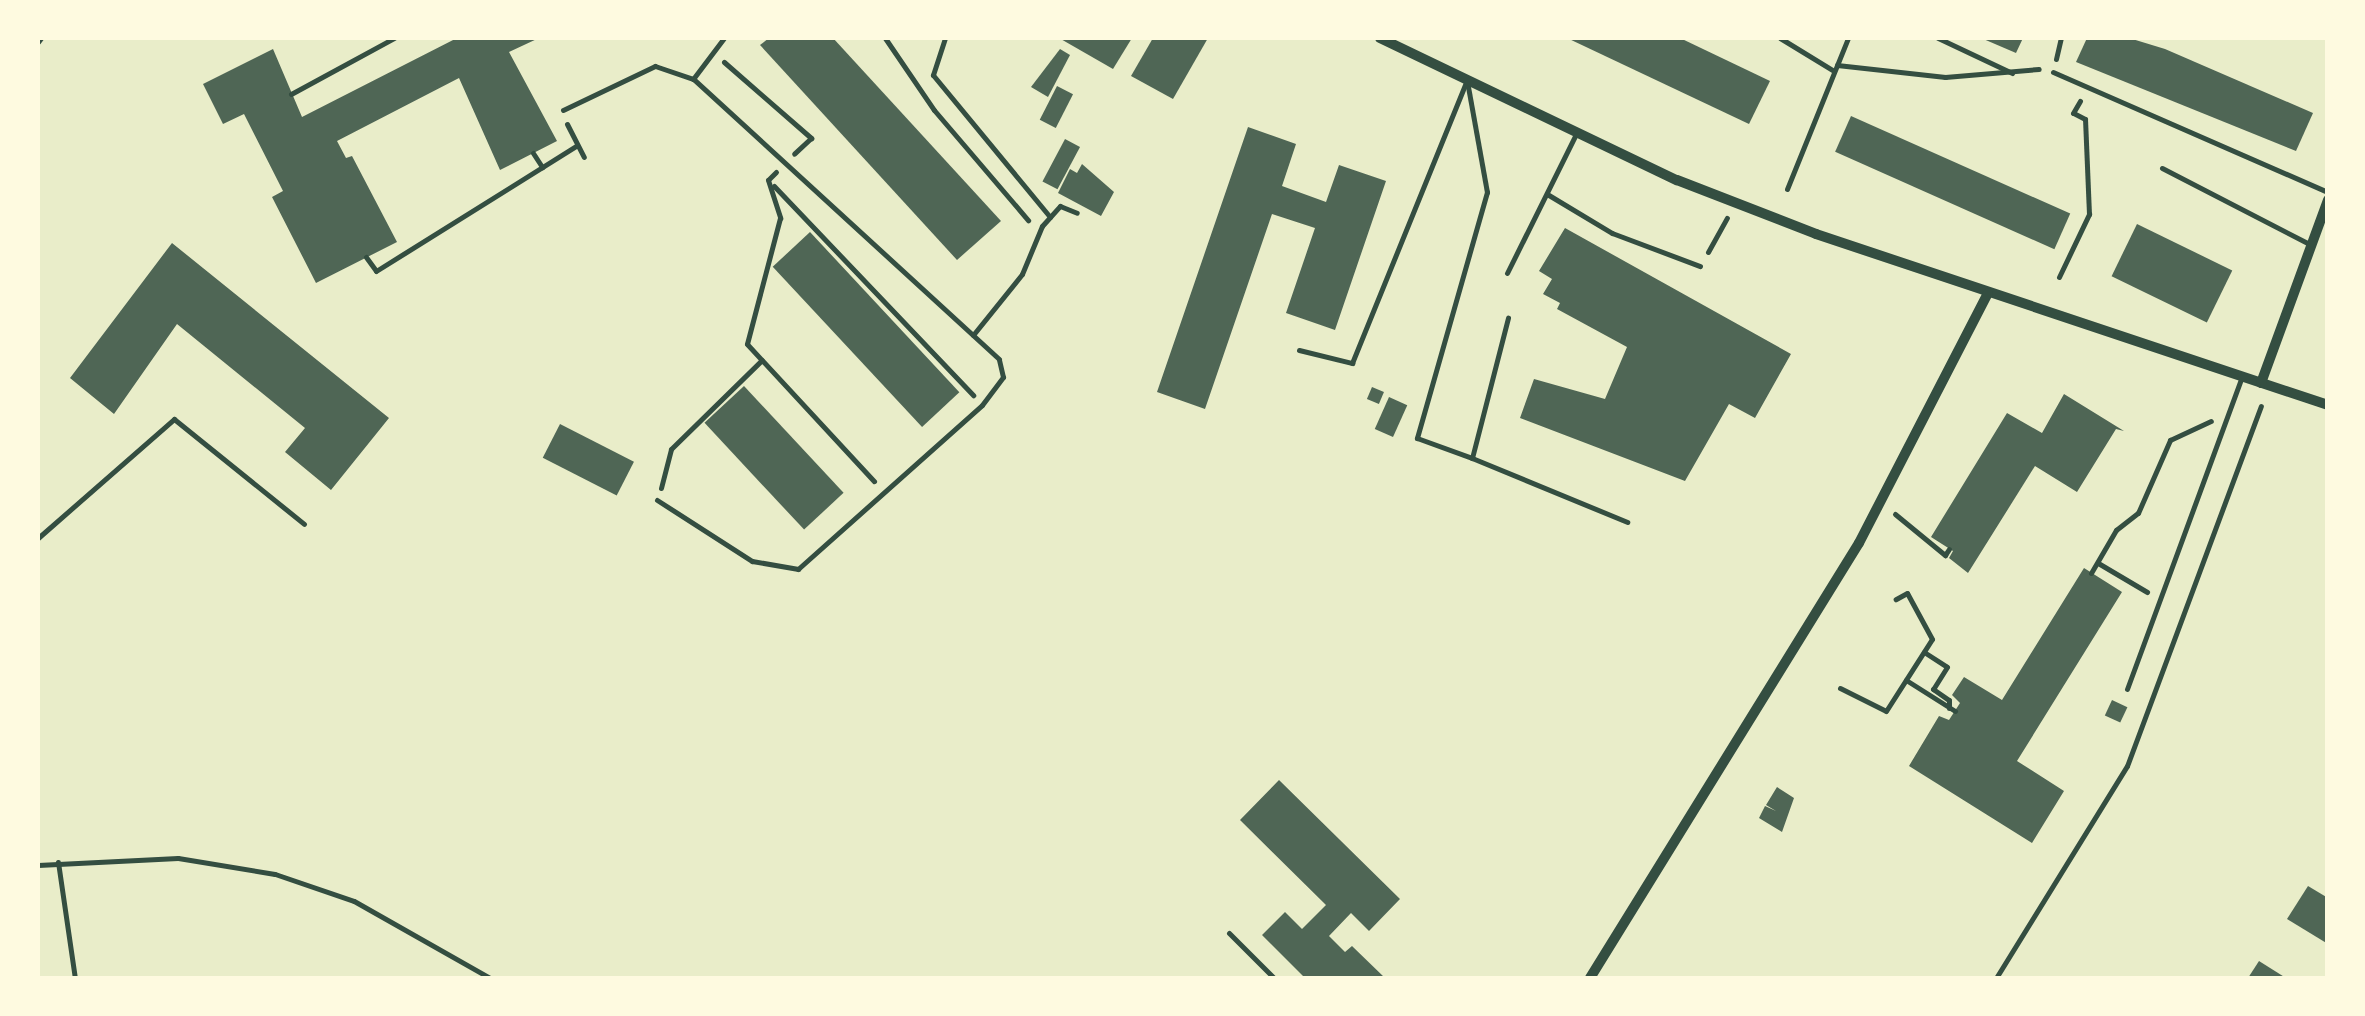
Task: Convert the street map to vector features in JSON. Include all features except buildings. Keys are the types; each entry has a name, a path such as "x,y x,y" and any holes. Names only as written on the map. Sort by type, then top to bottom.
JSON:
{"street":[{"path":"1380,38 1576,134 1816,234 2328,405"},
{"path":"2261,383 2328,196"},
{"path":"1590,978 1880,502 1988,292"}],"lane":[{"path":"694,79 724,38"},
{"path":"946,38 933,76 1050,216"},
{"path":"563,110 655,66 694,79 999,359 1003,378 982,405 798,569 752,561 657,500"},
{"path":"2050,70 2328,196"},
{"path":"1300,350 1352,363 1467,80"},
{"path":"1467,80 1487,192 1416,438 1627,522"},
{"path":"1507,273 1576,134"},
{"path":"2162,168 2311,245"},
{"path":"1547,194 1612,233 1700,266"},
{"path":"973,335 1022,274 1050,216 1060,206 1077,213"},
{"path":"1472,458 1508,318"},
{"path":"2127,690 2242,376"},
{"path":"38,538 174,420 304,524"},
{"path":"38,865 178,858 275,874 354,901 490,978"},
{"path":"58,862 75,978"}],"path":[{"path":"291,94 394,38"},
{"path":"885,38 934,110 1039,233"},
{"path":"1780,38 1836,68 1945,78 2050,70"},
{"path":"1787,189 1848,38"},
{"path":"1938,38 2013,74"},
{"path":"714,53 811,138 768,180"},
{"path":"563,110 576,146 584,156"},
{"path":"2059,277 2089,214 2086,119 2074,111"},
{"path":"366,257 376,271 576,146"},
{"path":"534,153 542,167"},
{"path":"768,180 780,218 747,344 884,492"},
{"path":"768,180 832,241 982,405"},
{"path":"1700,266 1726,218"},
{"path":"657,500 672,449 762,360"},
{"path":"2092,573 2116,530 2138,512 2170,440 2216,419 2220,408"},
{"path":"1880,502 1945,555 1949,549"},
{"path":"2098,563 2160,600"},
{"path":"1840,688 1886,712 1924,652 1932,639 1907,593 1896,599"},
{"path":"1906,680 1952,710 1950,700 1933,689 1946,667 1924,652"},
{"path":"1229,933 1274,978"}]}
